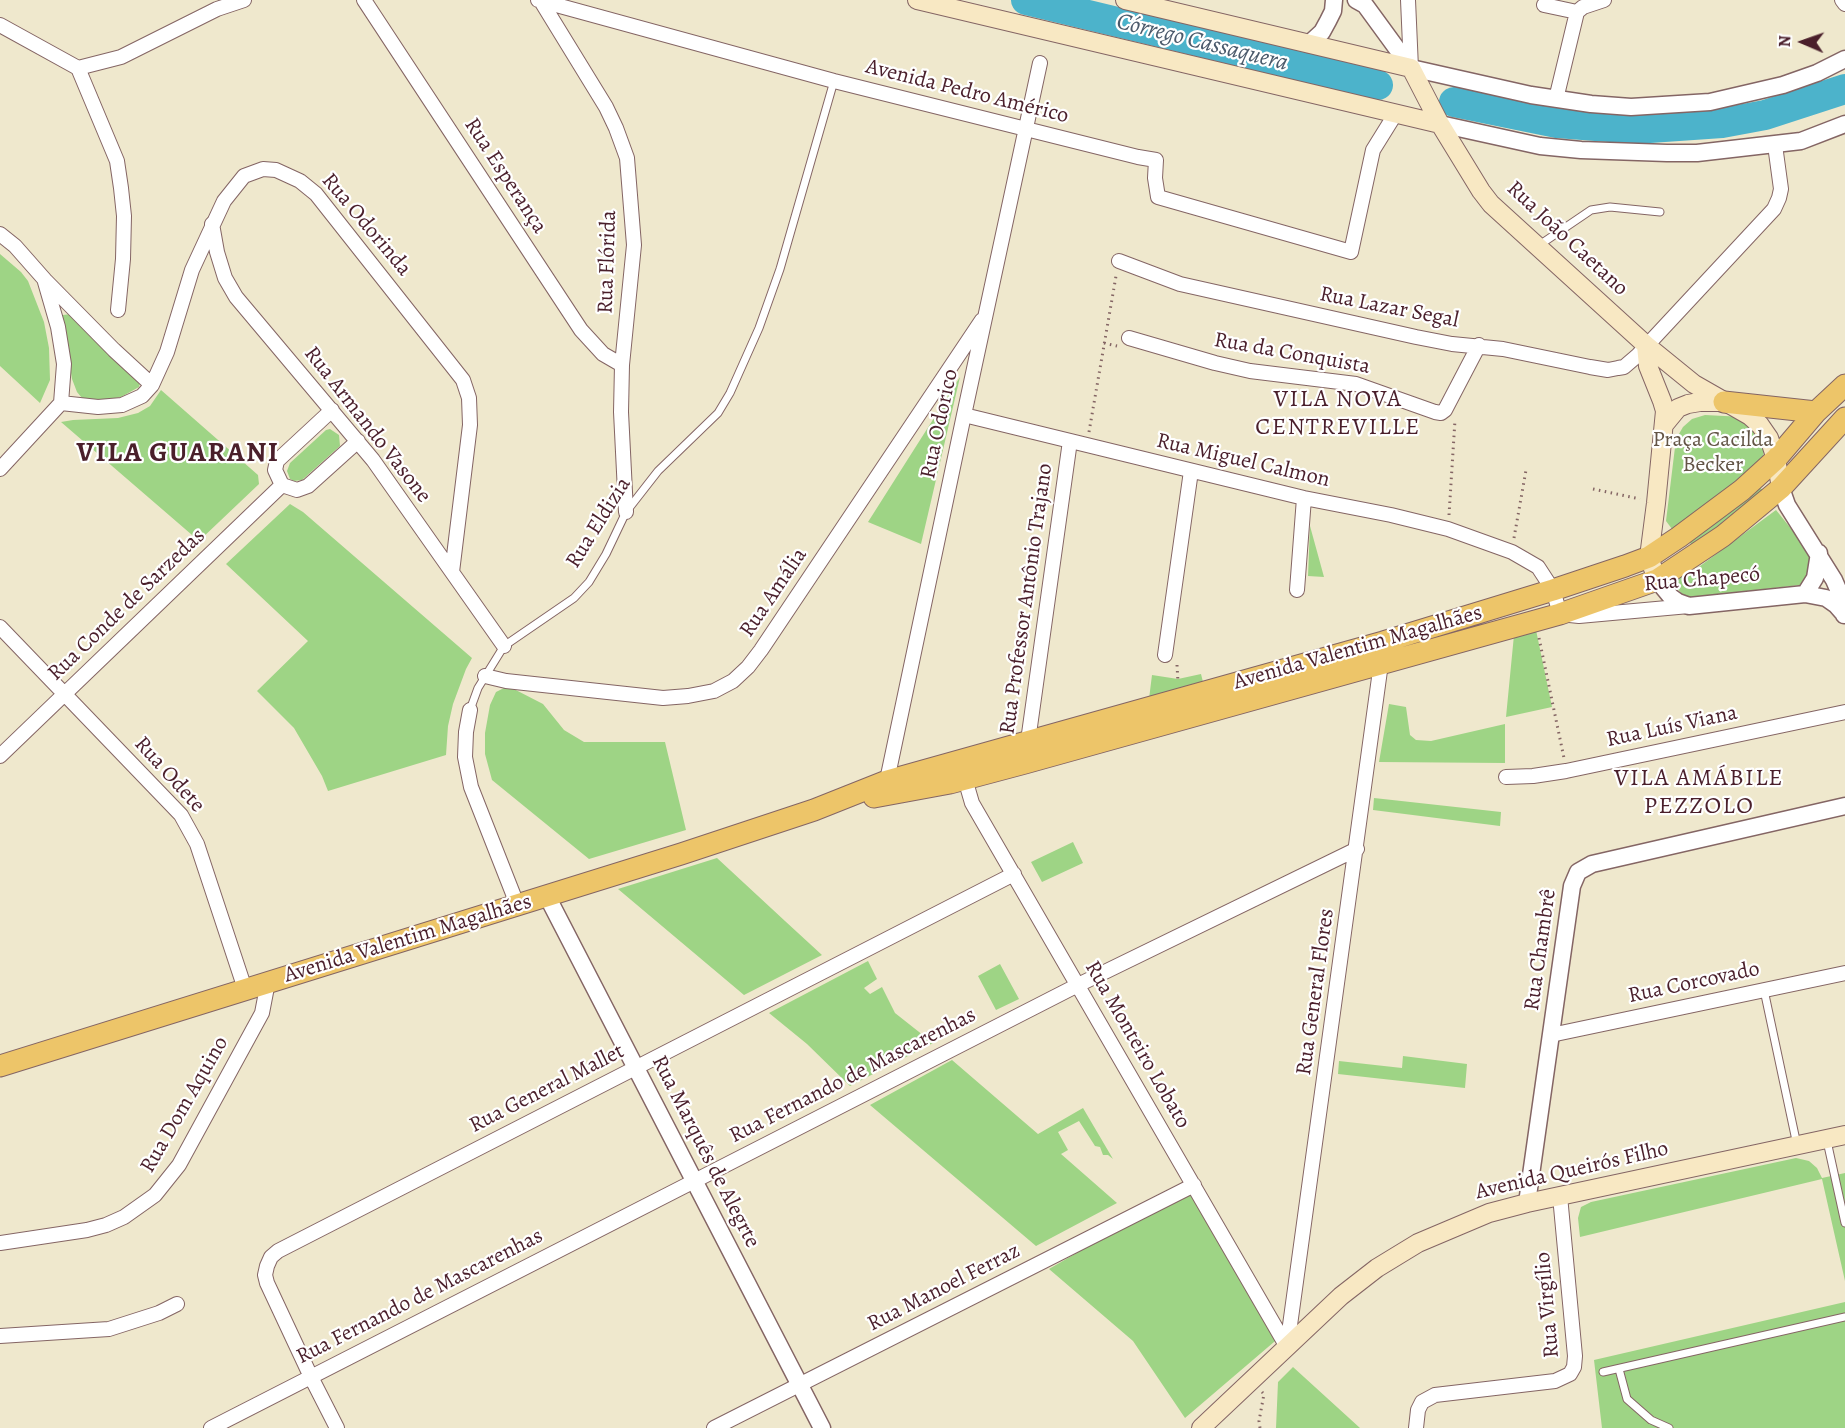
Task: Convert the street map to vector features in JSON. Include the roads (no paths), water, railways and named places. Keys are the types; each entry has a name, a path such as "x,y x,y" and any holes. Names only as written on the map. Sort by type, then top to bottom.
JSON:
{"main road":[{"path":"917,0 1440,124"},
{"path":"1125,0 1411,68"},
{"name":"Rua João Caetano","path":"1411,68 1440,124 1491,204 1646,345 1695,384 1750,416 1769,438 1776,459"},
{"path":"1646,345 1648,366 1662,400 1664,425 1649,557 1657,580"},
{"name":"Avenida Valentim Magalhães","path":"963,770 1028,742 1383,642 1553,590 1649,557 1743,490 1776,459 1816,412 1845,385"},
{"path":"1664,425 1678,408 1700,402 1724,402 1816,412"},
{"name":"Avenida Valentim Magalhães","path":"0,1066 886,788 963,770 1025,763 1560,614 1657,580 1724,536 1781,488 1845,418"},
{"name":"Rua Chapecó","path":"1776,459 1781,488"},
{"name":"Avenida Queirós Filho","path":"1201,1428 1341,1296 1377,1268 1418,1243 1490,1213 1527,1203 1797,1145 1840,1138"}],"street":[{"path":"78,68 121,57 217,9 244,0"},
{"name":"Rua Esperança","path":"364,0 581,330 603,354 622,365"},
{"name":"Rua Flórida","path":"539,0 606,106 627,159 634,245 622,365 621,412 626,512"},
{"name":"Avenida Pedro Américo","path":"539,0 834,81 1138,158 1156,160 1155,178 1158,197 1351,252 1373,150 1396,113"},
{"path":"1309,44 1322,32 1333,11 1334,0"},
{"path":"1408,0 1411,68"},
{"path":"1556,99 1578,12 1604,0"},
{"path":"1366,2 1411,68 1591,105 1631,107 1710,102 1783,85 1817,73 1845,59"},
{"path":"1544,5 1578,12"},
{"path":"0,26 78,68 117,161 124,216 118,310"},
{"name":"Rua Odorico","path":"886,788 1040,63"},
{"path":"1440,124 1521,142 1581,150 1687,153 1801,141 1845,124"},
{"name":"Rua Lazar Segal","path":"1119,261 1180,284 1416,337 1452,344 1479,345 1608,370 1623,367 1646,345 1774,209 1781,189 1775,145"},
{"name":"Rua Odorinda","path":"152,385 166,352 192,270 212,224 234,186 244,176 263,169 289,174 308,186 376,267 463,380 468,391 470,425 452,572"},
{"name":"Rua Armando Vasone","path":"212,224 225,278 236,297 358,441 504,646"},
{"path":"0,234 15,246 45,280 152,385 142,396 122,405 98,407 61,403"},
{"path":"0,469 61,403 64,364 58,327 45,280"},
{"name":"Rua Amália","path":"486,676 506,681 663,698 714,691 733,681 761,650 986,314"},
{"name":"Rua da Conquista","path":"1129,338 1250,371 1356,384 1435,412 1445,410 1479,345"},
{"path":"332,410 277,460 275,470 282,485 297,490 308,486 358,441"},
{"name":"Rua Miguel Calmon","path":"964,415 1304,498 1448,529 1512,552 1538,567 1553,590 1560,614"},
{"name":"Rua Professor Antônio Trajano","path":"1025,763 1071,441"},
{"path":"1171,656 1191,471"},
{"name":"Rua Conde de Sarzedas","path":"0,756 282,485"},
{"name":"Rua Chapecó","path":"1781,488 1787,505 1834,580 1841,596 1844,617"},
{"path":"1297,590 1304,498"},
{"path":"1805,594 1815,578 1819,553"},
{"path":"1657,580 1671,597 1689,606"},
{"name":"Rua Chapecó","path":"1560,614 1579,616 1805,594 1826,598 1836,605 1844,617"},
{"name":"Rua Odete","path":"0,627 181,815 197,844 245,989"},
{"name":"Rua General Flores","path":"1287,1347 1357,849 1383,642"},
{"name":"Rua Eldizia","path":"470,710 465,757 471,788 517,904"},
{"name":"Rua Luís Viana","path":"1506,777 1566,771 1845,712"},
{"name":"Rua Monteiro Lobato","path":"963,770 972,803 1287,1347"},
{"name":"Rua Chambrê","path":"1527,1203 1572,886 1578,872 1592,864 1845,806"},
{"name":"Rua Fernando de Mascarenhas","path":"211,1428 1078,985 1357,849"},
{"name":"Rua General Mallet","path":"311,1377 267,1283 267,1266 271,1257 278,1251 1014,874"},
{"name":"Rua Marquês de Alegrte","path":"547,896 822,1428"},
{"name":"Rua Corcovado","path":"1551,1035 1845,973"},
{"name":"Rua Dom Aquino","path":"0,1243 106,1225 124,1217 155,1196 179,1165 262,1013 268,982"},
{"name":"Rua Manoel Ferraz","path":"714,1428 1194,1185"},
{"name":"Rua Virgílio","path":"1416,1428 1418,1410 1422,1402 1435,1395 1555,1381 1570,1374 1574,1367 1575,1356 1560,1196"},
{"path":"0,1336 109,1329 159,1313 177,1304"},
{"path":"311,1377 337,1428"}],"lane":[{"name":"Rua Eldizia","path":"470,710 478,688 504,646 574,598 589,582 606,554 626,512 658,471 718,413 730,393 759,328 780,269 834,81"},
{"path":"1538,246 1591,210 1610,207 1660,212"},
{"path":"1764,990 1797,1145"},
{"path":"1840,1138 1845,1223"},
{"path":"1603,1372 1845,1317"},
{"path":"1619,1369 1627,1399 1651,1420 1669,1428"}],"waterway":[{"name":"Córrego Cassaquera","path":"1026,0 1378,85"},
{"name":"Córrego Cassaquera","path":"1454,102 1557,123 1635,129 1722,123 1765,115 1845,89"}],"district":[{"name":"VILA NOVA CENTREVILLE","path":"1338,414"},
{"name":"VILA GUARANI","path":"178,454"},
{"name":"VILA AMÁBILE PEZZOLO","path":"1699,793"}],"park label":[{"name":"Praça Cacilda Becker","path":"1713,454"}]}
